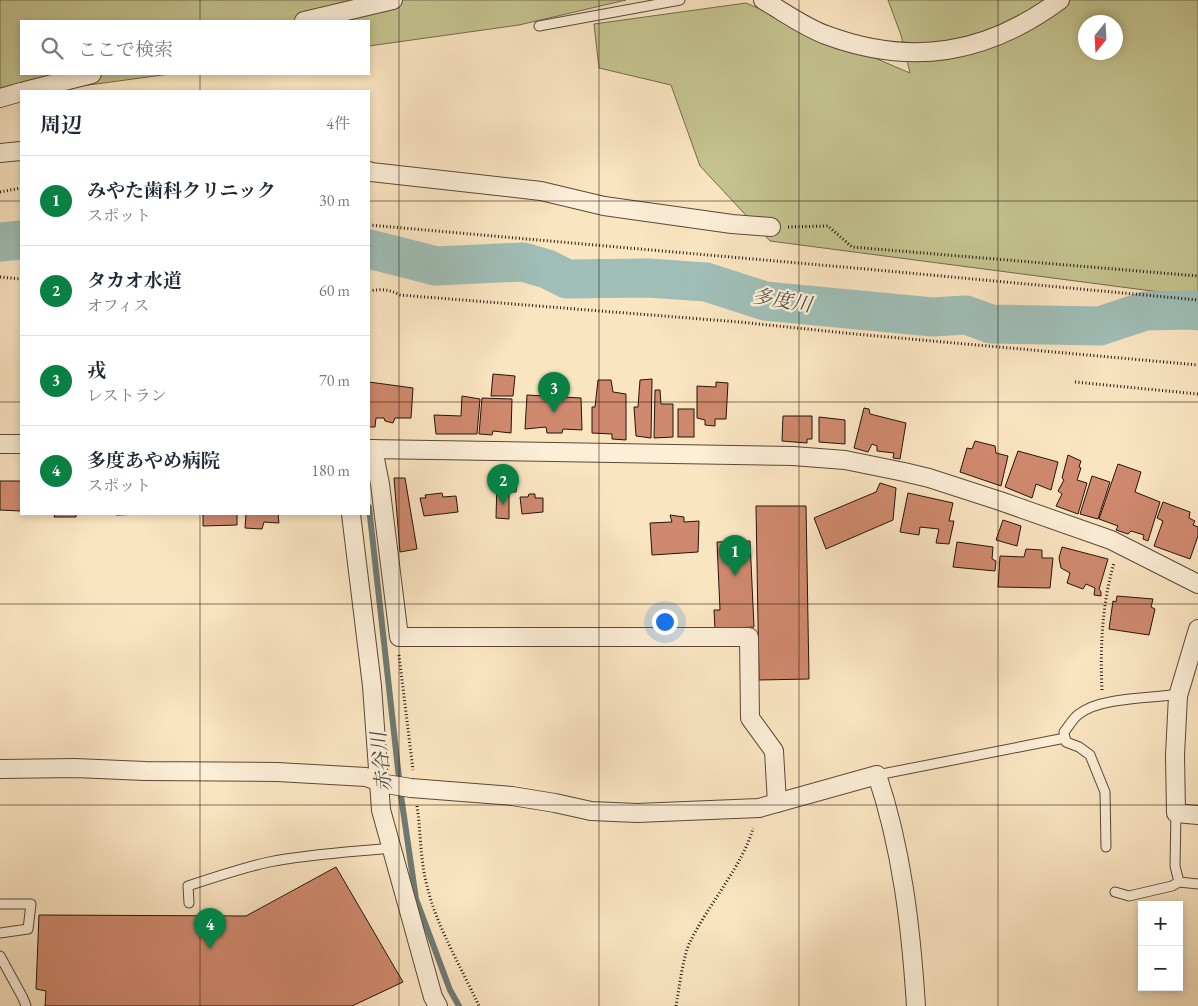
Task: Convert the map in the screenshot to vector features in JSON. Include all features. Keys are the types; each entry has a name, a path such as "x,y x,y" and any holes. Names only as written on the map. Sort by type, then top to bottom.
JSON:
{"street":[{"path":"308,20 393,0"},
{"path":"763,0 806,26 826,35 858,45 909,53 945,50 980,44 1021,26 1060,0"},
{"path":"31,90 88,75"},
{"path":"0,98 20,93"},
{"path":"0,153 20,152"},
{"path":"370,171 542,191 604,206 732,224 771,227"},
{"path":"0,444 20,444"},
{"path":"776,803 774,751 750,718 749,637 399,637 380,484 371,449 774,456 845,460 929,478 1000,501 1119,544 1198,584"},
{"path":"351,515 382,783 381,810 433,997 438,1006"},
{"path":"1198,629 1178,696 1175,755 1176,813 1198,815"},
{"path":"0,769 75,768 145,771 277,772 366,777 382,783 413,788 512,796 555,803 591,812 637,814 759,808 877,776 888,809 903,885 913,957 916,1006"}],"lane":[{"path":"540,26 680,0"},
{"path":"1106,846 1107,810 1105,792 1090,754 1066,742 1064,732 1078,714 1094,705 1178,696"},
{"path":"877,776 1064,738"},
{"path":"1176,813 1175,866 1179,882"},
{"path":"189,903 188,886 236,870 269,862 321,854 392,848"},
{"path":"1115,892 1129,896 1172,886 1179,882 1198,884"},
{"path":"0,904 31,904 28,929 0,933"},
{"path":"0,956 26,1006"}],"path":[{"path":"0,192 20,188"},
{"path":"370,226 1198,300"},
{"path":"771,227 828,226 852,247 1198,276"},
{"path":"0,277 20,279"},
{"path":"370,291 385,289 400,295 729,321 1198,365"},
{"path":"1075,382 1198,394"},
{"path":"1102,704 1101,660 1106,588 1119,544"},
{"path":"399,637 398,644 420,857 434,909 479,1006"},
{"path":"676,1006 689,944 750,840 759,808"}],"shaded area":[{"path":"0,0 626,0 519,25 370,46 370,20 20,20 20,75 163,75 52,90 20,90 20,94 0,97"},
{"path":"888,0 1198,0 1198,297 770,241 700,166 671,85 599,68 594,24 746,3 910,73 901,35"}],"building":[{"path":"493,374 515,376 513,396 491,396"},
{"path":"652,379 651,438 636,436 634,407 638,407 640,380"},
{"path":"598,380 611,380 613,392 626,394 626,440 612,439 612,434 592,433 592,407 595,407"},
{"path":"370,382 413,388 411,418 395,418 393,423 385,421 384,418 376,418 375,427 370,427"},
{"path":"716,382 728,383 726,419 715,419 715,426 705,425 705,420 697,418 697,386 716,387"},
{"path":"655,390 660,390 661,404 673,404 673,437 654,438"},
{"path":"527,395 581,398 582,430 563,429 562,433 547,433 546,427 525,429"},
{"path":"462,396 480,399 477,434 436,434 434,415 461,416"},
{"path":"482,398 512,399 511,433 493,431 492,435 479,434"},
{"path":"864,408 869,409 870,414 906,423 900,459 893,458 894,453 877,451 877,446 872,444 868,452 854,448"},
{"path":"678,409 694,409 694,437 678,437"},
{"path":"783,416 812,416 812,439 807,439 807,443 782,441"},
{"path":"819,417 845,420 845,444 819,442"},
{"path":"975,441 995,446 996,453 1008,456 1001,486 960,472 967,448 972,449"},
{"path":"1018,451 1058,462 1051,490 1036,484 1032,498 1005,487"},
{"path":"1068,455 1081,461 1077,480 1087,483 1078,514 1056,506 1062,494 1058,491 1064,480 1062,478"},
{"path":"1118,464 1141,472 1135,492 1160,502 1148,541 1143,539 1144,535 1131,531 1128,534 1116,530 1118,526 1099,519"},
{"path":"1092,476 1110,482 1098,519 1080,514"},
{"path":"394,478 405,478 417,549 400,552"},
{"path":"0,481 20,481 20,511 0,510"},
{"path":"497,483 517,485 516,492 509,492 509,519 496,518"},
{"path":"880,483 896,488 893,520 826,549 814,518 876,492"},
{"path":"442,493 443,497 456,496 458,512 424,516 420,498 426,498 425,495"},
{"path":"908,493 953,503 949,521 954,521 949,544 936,543 939,529 920,527 919,535 900,532"},
{"path":"529,494 535,494 535,498 543,498 543,512 522,514 520,497 528,497"},
{"path":"1163,502 1190,512 1189,518 1195,521 1193,525 1198,527 1198,536 1190,559 1154,546 1163,521 1157,518"},
{"path":"756,506 806,506 809,679 759,680"},
{"path":"55,515 76,515 76,517 54,517"},
{"path":"203,515 237,515 237,525 203,526"},
{"path":"246,515 278,515 279,523 264,522 262,529 245,528"},
{"path":"670,515 684,517 684,522 699,521 698,552 652,555 650,523 672,522"},
{"path":"1003,520 1021,526 1017,546 996,540"},
{"path":"750,541 754,627 715,629 714,610 720,610 717,542"},
{"path":"957,542 993,547 992,559 996,561 995,571 953,567"},
{"path":"1062,547 1108,559 1099,589 1101,596 1094,595 1095,588 1086,584 1083,589 1067,583 1070,573 1061,568 1059,558"},
{"path":"1026,549 1042,550 1042,558 1053,558 1050,588 998,587 1000,556 1024,557"},
{"path":"1117,596 1153,599 1151,607 1155,609 1149,635 1109,629 1113,601 1116,602"},
{"path":"336,867 403,982 352,1006 45,1006 46,991 36,989 39,915 246,916"}],"waterway":[{"name":"多度川","path":"0,242 20,240"},
{"name":"多度川","path":"370,249 436,266 523,262 547,269 567,279 648,278 706,282 765,301 932,317 966,315 991,324 1100,326 1145,311 1198,311"},
{"name":"赤谷川","path":"370,515 401,796 416,899 450,990 459,1006"}],"place":[{"name":"戎","path":"554,413"},
{"name":"タカオ水道","path":"503,505"},
{"name":"みやた歯科クリニック","path":"735,576"},
{"name":"多度あやめ病院","path":"210,949"}]}
